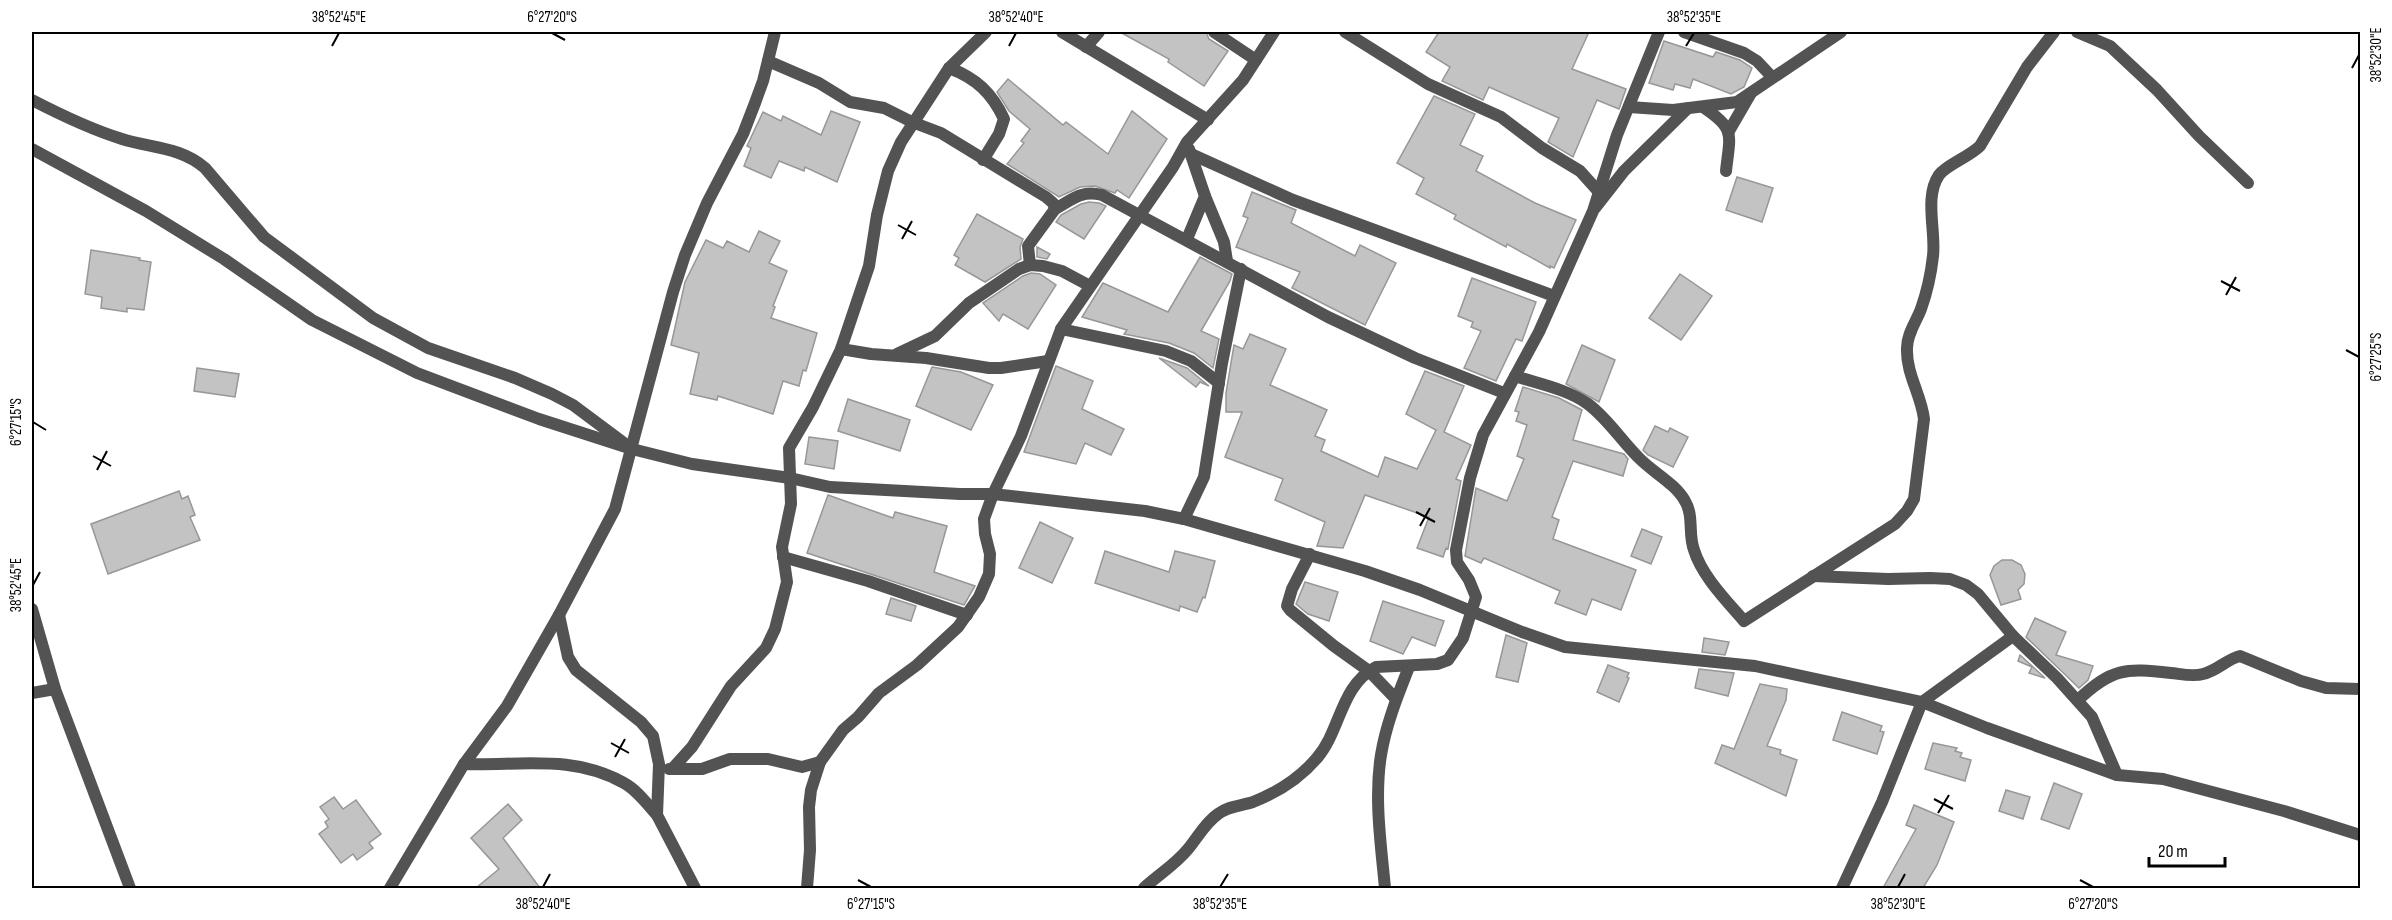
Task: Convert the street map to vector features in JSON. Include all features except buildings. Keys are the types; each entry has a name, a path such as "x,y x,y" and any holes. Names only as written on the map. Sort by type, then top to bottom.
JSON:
{"street":[{"path":"390,888 464,764 507,706 559,615 615,509 685,255 707,202 743,134 763,81 775,32"},
{"path":"659,773 673,768 692,747 731,686 766,648 775,629 787,582 783,557 783,534 791,504 789,448 813,407 841,349 869,266 888,171 912,122 949,68 986,32"},
{"path":"1062,32 1208,120"},
{"path":"1086,47 1099,32"},
{"path":"1214,32 1256,60"},
{"path":"807,888 810,850 809,807 811,790 820,762 843,730 879,693 936,649 958,627 979,597 989,574 990,554 984,519 993,494 1021,436 1061,329 1208,120 1244,80 1274,32"},
{"path":"1345,32 1428,84 1501,117 1542,148 1580,171 1598,191"},
{"path":"1144,888 1181,856 1213,817 1228,808 1251,803 1274,792 1316,760 1332,735 1346,699 1369,671 1376,668 1437,664 1448,660 1463,638 1476,597 1469,580 1457,562 1458,534 1470,478 1483,435 1539,332 1593,211 1598,191 1659,32"},
{"path":"1684,32 1733,47 1757,61 1772,76"},
{"path":"1629,107 1688,108 1737,102 1772,76 1841,32"},
{"path":"1515,376 1569,394 1587,404 1638,457 1673,487 1685,500 1690,513 1694,550 1708,576 1744,621 1894,524 1907,511 1914,499 1924,418 1923,409 1911,382 1906,346 1926,294 1930,276 1934,241 1931,219 1935,185 1940,174 1947,167 1971,155 1980,146 2027,67 2054,32"},
{"path":"2077,32 2110,46 2157,90 2199,136 2248,183"},
{"path":"768,61 819,83 850,102 884,108 941,134 1046,197 1053,203 1055,209"},
{"path":"949,68 978,81 1004,119 999,134 983,160"},
{"path":"1726,171 1729,131 1752,92"},
{"path":"32,100 69,119 100,131 137,143 173,150 195,159 264,237 373,318 428,348 515,378 552,394 573,405 632,449"},
{"path":"1703,107 1725,123 1729,131"},
{"path":"1593,211 1624,171 1688,108"},
{"path":"1189,148 1204,196 1222,235 1227,261"},
{"path":"1189,148 1293,200 1554,297"},
{"path":"32,149 146,211 224,260 312,320 417,373 539,420 632,449 692,464 790,478 830,487 993,494 1145,511 1184,519 1310,554 1420,590 1565,647 1755,666 1922,702 2117,775 2163,779 2284,811 2361,835"},
{"path":"1030,265 1028,246 1055,209 1081,194 1102,195 1363,333 1415,358 1504,393"},
{"path":"1187,239 1204,196"},
{"path":"897,354 934,336 969,303 1019,269 1030,265 1043,266 1062,272 1090,286"},
{"path":"1184,519 1204,477 1241,269"},
{"path":"1061,329 1166,351 1191,361 1219,383"},
{"path":"841,349 1001,368 1048,361"},
{"path":"1310,554 1292,589 1287,606 1310,627 1369,671 1396,699"},
{"path":"783,557 868,581 967,615"},
{"path":"1813,576 1950,579 1966,585 1978,594 2013,636 2078,700 2092,717 2117,775"},
{"path":"32,609 55,689 130,888"},
{"path":"559,615 568,657 576,670 641,722 652,736 658,753 657,815"},
{"path":"1842,888 1882,802 1922,702 2013,636"},
{"path":"2078,700 2111,674 2130,670 2205,674 2231,658 2240,656 2249,657 2301,681 2326,687 2361,689"},
{"path":"1385,888 1378,786 1381,755 1396,699 1409,667"},
{"path":"32,693 55,689"},
{"path":"673,768 702,770 730,759 768,759 801,767 820,762"},
{"path":"464,764 508,765 554,762 583,767 625,783 657,815 695,888"}]}
